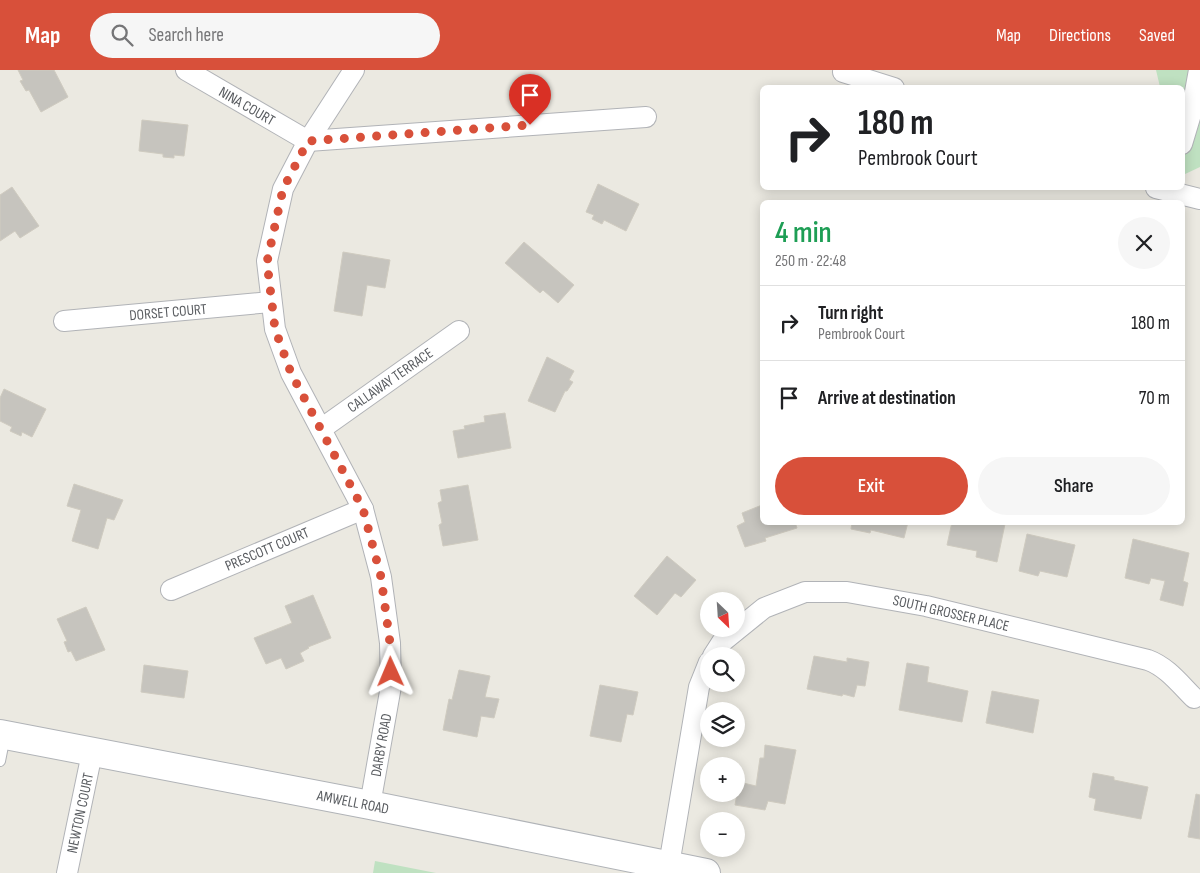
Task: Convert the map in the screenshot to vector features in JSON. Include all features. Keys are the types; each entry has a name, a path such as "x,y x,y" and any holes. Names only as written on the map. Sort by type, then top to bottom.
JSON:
{"main road":[{"name":"AMWELL ROAD","path":"2,743 92,753 370,805 633,863 669,865 706,873"}],"street":[{"name":"NINA COURT","path":"186,70 308,141"},
{"name":"DARBY ROAD","path":"354,70 308,141 283,189 267,262 275,329 291,373 363,509 381,577 390,643 391,686 370,805"},
{"path":"1185,134 1191,114 1199,70"},
{"path":"843,72 884,85"},
{"path":"308,141 646,117"},
{"path":"1168,190 1200,199"},
{"name":"DORSET COURT","path":"64,321 271,302"},
{"name":"CALLAWAY TERRACE","path":"321,429 459,331"},
{"name":"PRESCOTT COURT","path":"171,590 363,509"},
{"name":"SOUTH GROSSER PLACE","path":"719,647 722,642 764,608 805,592 847,592 926,606 1148,660 1160,664 1194,698"},
{"path":"669,865 700,682"},
{"name":"NEWTON COURT","path":"67,873 92,753"}],"green space":[{"path":"1156,70 1200,70 1200,167 1185,174 1185,85 1160,85"},
{"path":"375,861 436,873 373,873"}],"building":[{"path":"18,70 54,70 68,97 41,112 29,90 26,91 20,81 23,80"},
{"path":"142,120 188,125 184,156 174,155 174,158 163,157 163,154 139,151"},
{"path":"598,184 639,204 626,231 604,220 602,224 592,219 594,215 586,212"},
{"path":"12,187 39,226 20,238 15,231 0,241 0,195"},
{"path":"524,242 574,285 558,303 543,290 540,293 505,263"},
{"path":"343,252 390,260 385,288 367,285 362,316 334,311"},
{"path":"547,357 574,371 569,380 573,382 565,391 555,412 528,401"},
{"path":"4,389 46,409 32,437 22,432 21,436 10,431 12,427 0,421 0,398"},
{"path":"505,413 511,448 458,458 453,431 465,429 464,426 485,422 484,416"},
{"path":"74,484 123,500 114,520 107,518 98,549 72,541 81,510 67,506"},
{"path":"468,485 478,540 443,546 439,525 442,523 438,503 442,501 440,490"},
{"path":"760,506 760,525 796,525 797,528 765,538 766,541 745,547 737,526 745,522 742,513"},
{"path":"852,525 907,525 904,538 871,530 870,533 851,529"},
{"path":"951,525 1005,525 997,562 976,557 977,551 947,545"},
{"path":"1027,534 1075,545 1067,577 1040,571 1038,576 1019,571"},
{"path":"1133,539 1189,553 1183,581 1188,583 1183,606 1160,600 1165,581 1151,578 1149,584 1125,578"},
{"path":"667,556 696,580 681,597 675,593 657,615 634,596"},
{"path":"313,595 331,638 308,647 300,653 304,661 286,669 281,658 266,664 254,638 292,623 285,606"},
{"path":"86,607 105,650 76,661 71,651 68,652 64,642 67,641 57,619"},
{"path":"814,656 847,662 847,658 869,662 865,686 857,685 854,697 807,689"},
{"path":"907,663 929,667 927,682 968,691 962,722 899,710"},
{"path":"144,665 188,671 184,698 141,692"},
{"path":"459,670 490,676 485,697 499,699 494,718 481,716 477,737 443,730 449,699 452,700"},
{"path":"600,685 638,692 633,715 627,714 621,742 590,736"},
{"path":"992,691 1039,700 1033,733 986,723"},
{"path":"765,745 796,750 785,804 768,801 765,810 735,805 736,802 745,802 745,783 756,786 760,758 764,758"},
{"path":"1093,773 1114,777 1114,780 1148,787 1141,819 1094,810 1096,799 1089,797"},
{"path":"1196,794 1200,795 1200,839 1188,837"}],"route":[{"path":"391,672 390,643 381,577 363,509 291,373 275,329 267,262 283,189 308,141 530,125"}]}
